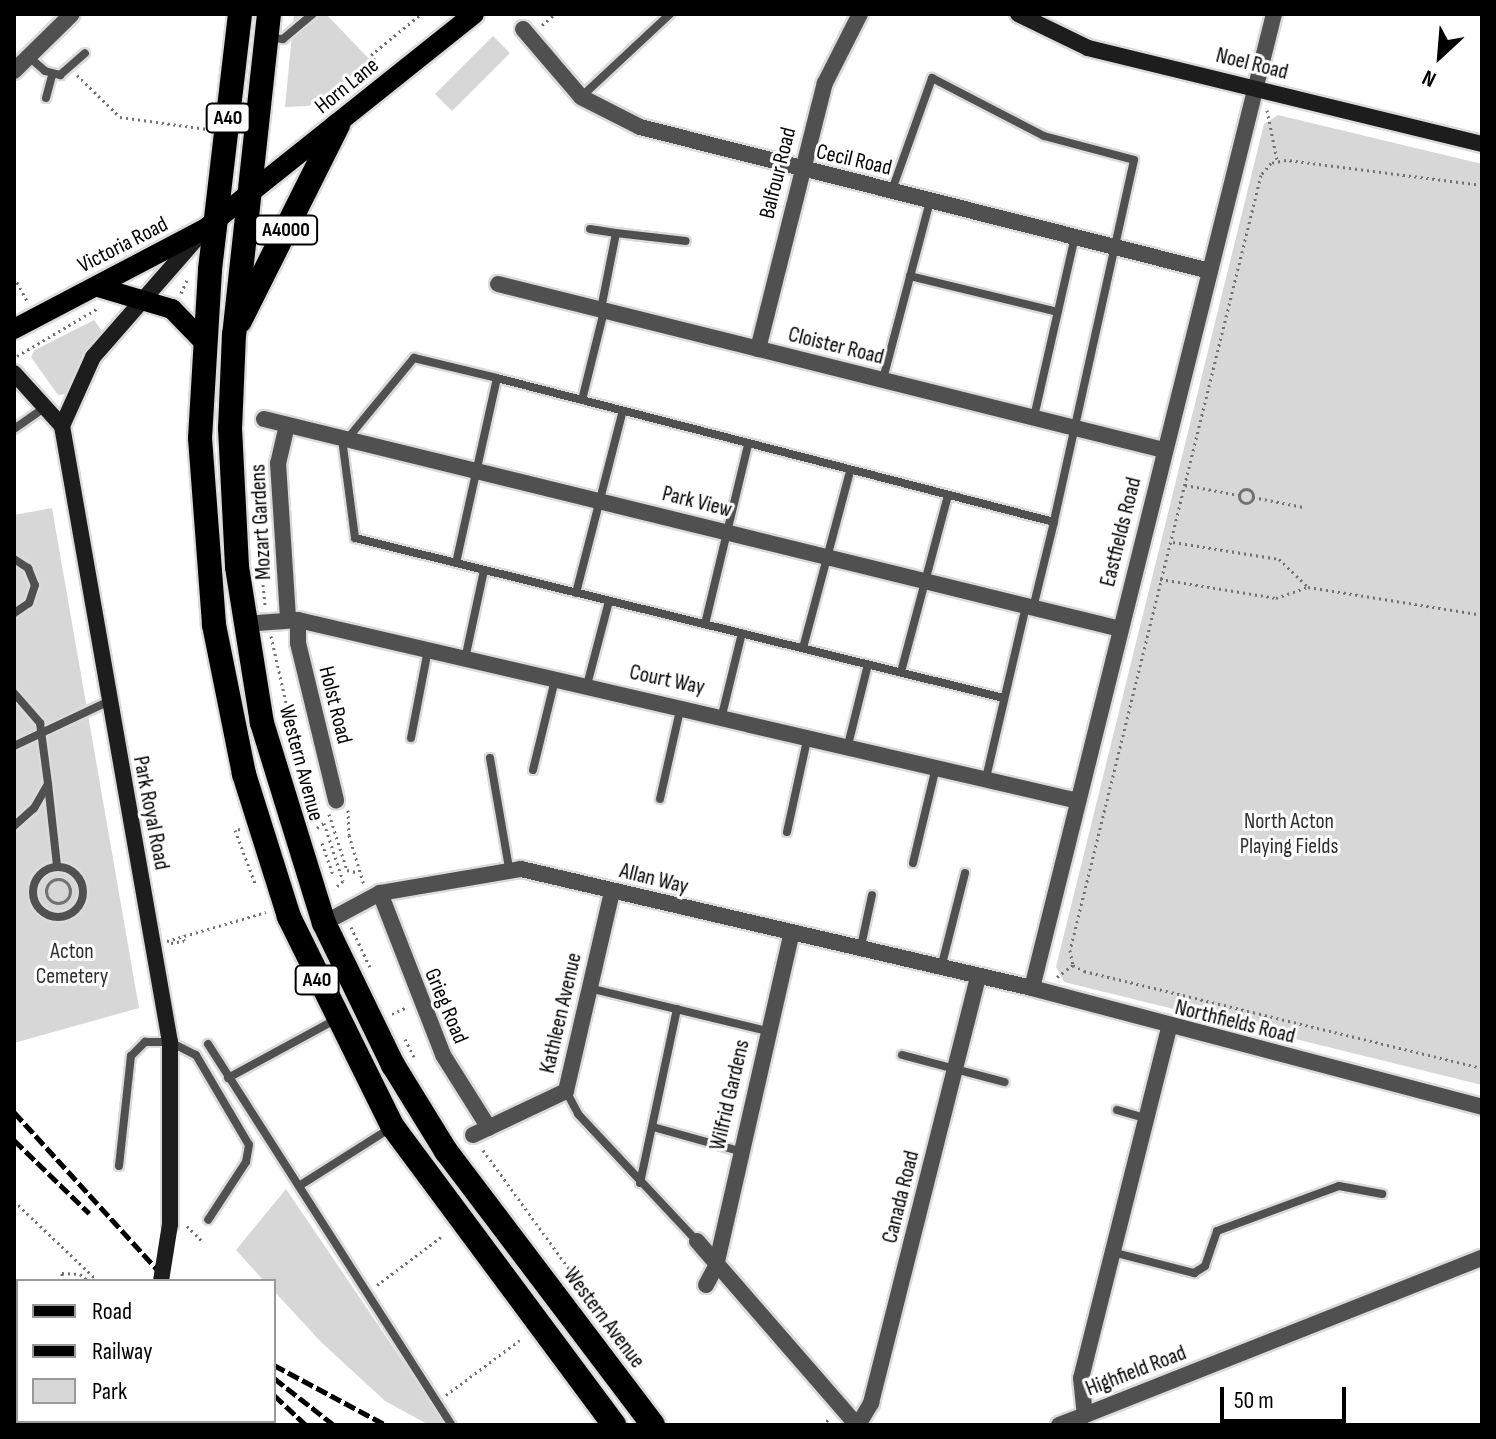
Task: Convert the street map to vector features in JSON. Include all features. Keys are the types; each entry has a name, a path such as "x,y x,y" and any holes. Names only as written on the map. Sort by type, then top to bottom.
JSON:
{"highway":[{"name":"A40","path":"240,14 210,225 201,488 221,670 244,774 289,917 335,1020 393,1127 614,1425"},
{"name":"Western Avenue","path":"268,26 234,334 231,463 244,624 262,723 355,906 364,1012 420,1113 653,1425"},
{"name":"A4000","path":"234,334 338,125"}],"main road":[{"name":"Horn Lane","path":"249,194 474,14"},
{"name":"Noel Road","path":"1018,14 1088,48 1482,144"},
{"name":"Victoria Road","path":"14,329 210,225 249,194"},
{"path":"62,426 93,357 210,225"},
{"path":"98,287 145,299 181,315 205,343"},
{"name":"Park Royal Road","path":"14,373 62,426 107,702 164,944 178,1225 162,1279"}],"street":[{"path":"14,71 72,14"},
{"name":"Balfour Road","path":"758,349 825,83 860,14"},
{"name":"Eastfields Road","path":"1032,988 1274,14"},
{"name":"Cecil Road","path":"523,29 581,97 640,127 1210,271"},
{"name":"Cloister Road","path":"498,284 1164,450"},
{"name":"Park View","path":"264,419 1120,629"},
{"name":"Mozart Gardens","path":"287,425 278,463 293,619"},
{"name":"Court Way","path":"244,624 293,619 681,705 1078,801"},
{"name":"Holst Road","path":"293,619 331,803"},
{"name":"Allan Way","path":"355,906 509,868 978,978"},
{"name":"Kathleen Avenue","path":"473,1135 566,1091 612,892"},
{"name":"Grieg Road","path":"355,906 489,1128"},
{"name":"Wilfrid Gardens","path":"706,1285 716,1266 739,1151 791,935"},
{"name":"Northfields Road","path":"978,978 1032,988 1169,1028 1482,1107"},
{"name":"Canada Road","path":"858,1425 871,1403 978,978"},
{"name":"Highfield Road","path":"1169,1028 1081,1378 1085,1415 1482,1258"},
{"path":"697,1241 858,1425"},
{"path":"1059,1425 1085,1415"}],"lane":[{"path":"268,26 283,39 313,14"},
{"path":"581,97 670,14"},
{"path":"52,75 70,67 85,53"},
{"path":"29,57 52,75"},
{"path":"46,98 52,75"},
{"path":"892,191 932,78 1044,136 1134,160 1054,522 1004,698 986,778"},
{"path":"883,380 930,201"},
{"path":"590,229 686,241"},
{"path":"582,400 616,233"},
{"path":"1033,418 1075,236"},
{"path":"910,276 1058,312"},
{"path":"1004,698 355,538 344,438 414,358 582,400 622,414 1054,522"},
{"path":"456,563 474,470 497,378"},
{"path":"14,429 47,407"},
{"path":"576,593 622,414"},
{"path":"705,624 748,445"},
{"path":"803,648 850,471"},
{"path":"901,672 948,495"},
{"path":"14,559 28,568 35,585 29,603 14,613"},
{"path":"465,659 484,570"},
{"path":"587,685 609,601"},
{"path":"722,715 742,633"},
{"path":"411,738 428,649"},
{"path":"848,745 868,664"},
{"path":"533,770 556,679"},
{"path":"14,683 14,693 44,735 57,866"},
{"path":"14,746 44,735 107,702"},
{"path":"660,799 681,705"},
{"path":"787,832 808,736"},
{"path":"490,758 509,868"},
{"path":"913,863 936,767"},
{"path":"14,826 34,808 48,784"},
{"path":"57,866 74,872 84,893 77,908 55,917 40,910 32,894 36,878 57,866"},
{"path":"940,969 965,873"},
{"path":"860,951 872,895"},
{"path":"588,988 767,1031"},
{"path":"640,1183 677,1009"},
{"path":"228,1078 335,1020"},
{"path":"119,1166 131,1056 145,1042 170,1042 196,1055 249,1145 246,1162 208,1220"},
{"path":"208,1044 365,1294 452,1425"},
{"path":"902,1055 1004,1082"},
{"path":"566,1091 578,1114 697,1241"},
{"path":"1117,1110 1145,1118"},
{"path":"299,1186 393,1127"},
{"path":"653,1127 739,1151"},
{"path":"1112,1252 1194,1273 1205,1266 1217,1231 1339,1186 1382,1194"}],"path":[{"path":"375,60 371,55 421,14"},
{"path":"70,67 120,117 207,129"},
{"path":"1256,87 1271,120 1277,160"},
{"path":"1482,185 1277,160 1266,168 1258,188 1222,346 1160,579 1070,950 1073,965 1482,1068"},
{"path":"176,303 190,275 198,272"},
{"path":"14,277 30,305"},
{"path":"19,354 90,312"},
{"path":"1185,485 1239,495 1245,503 1253,497"},
{"path":"1239,495 1247,489 1253,497 1303,507"},
{"path":"1171,542 1279,559 1308,587"},
{"path":"1160,579 1276,598 1308,587 1482,615"},
{"path":"357,872 347,870 331,803 347,807 357,872 355,906 371,970"},
{"path":"334,877 316,826 324,823 343,881 334,889"},
{"path":"164,944 183,935 266,912 235,830 240,829"},
{"path":"62,880 68,896 56,903 46,889 62,880"},
{"path":"164,944 184,941 183,935"},
{"path":"391,1011 419,1066"},
{"path":"473,1135 582,1287"},
{"path":"496,1191 508,1183"},
{"path":"14,1201 96,1279"},
{"path":"178,1225 202,1241"},
{"path":"365,1294 441,1237"},
{"path":"62,1279 62,1273 80,1274 86,1279"},
{"path":"435,1403 520,1340"}],"green space":[{"path":"294,14 326,14 371,61 309,106 285,107"},
{"path":"493,36 510,53 452,111 435,94"},
{"name":"North Acton Playing Fields","path":"1278,115 1482,164 1482,1085 1064,982 1056,967 1264,124"},
{"path":"94,320 102,331 81,359 66,394 58,395 31,357 35,350"},
{"name":"Acton Cemetery","path":"52,508 139,1008 14,1043 14,515"},
{"path":"286,1189 446,1425 429,1425 385,1401 320,1341 276,1293 276,1279 262,1279 236,1250"}],"railway":[{"path":"14,1112 166,1279"},
{"path":"14,1140 89,1213"},
{"path":"276,1366 386,1425"},
{"path":"276,1380 334,1425"},
{"path":"276,1397 306,1425"}]}
